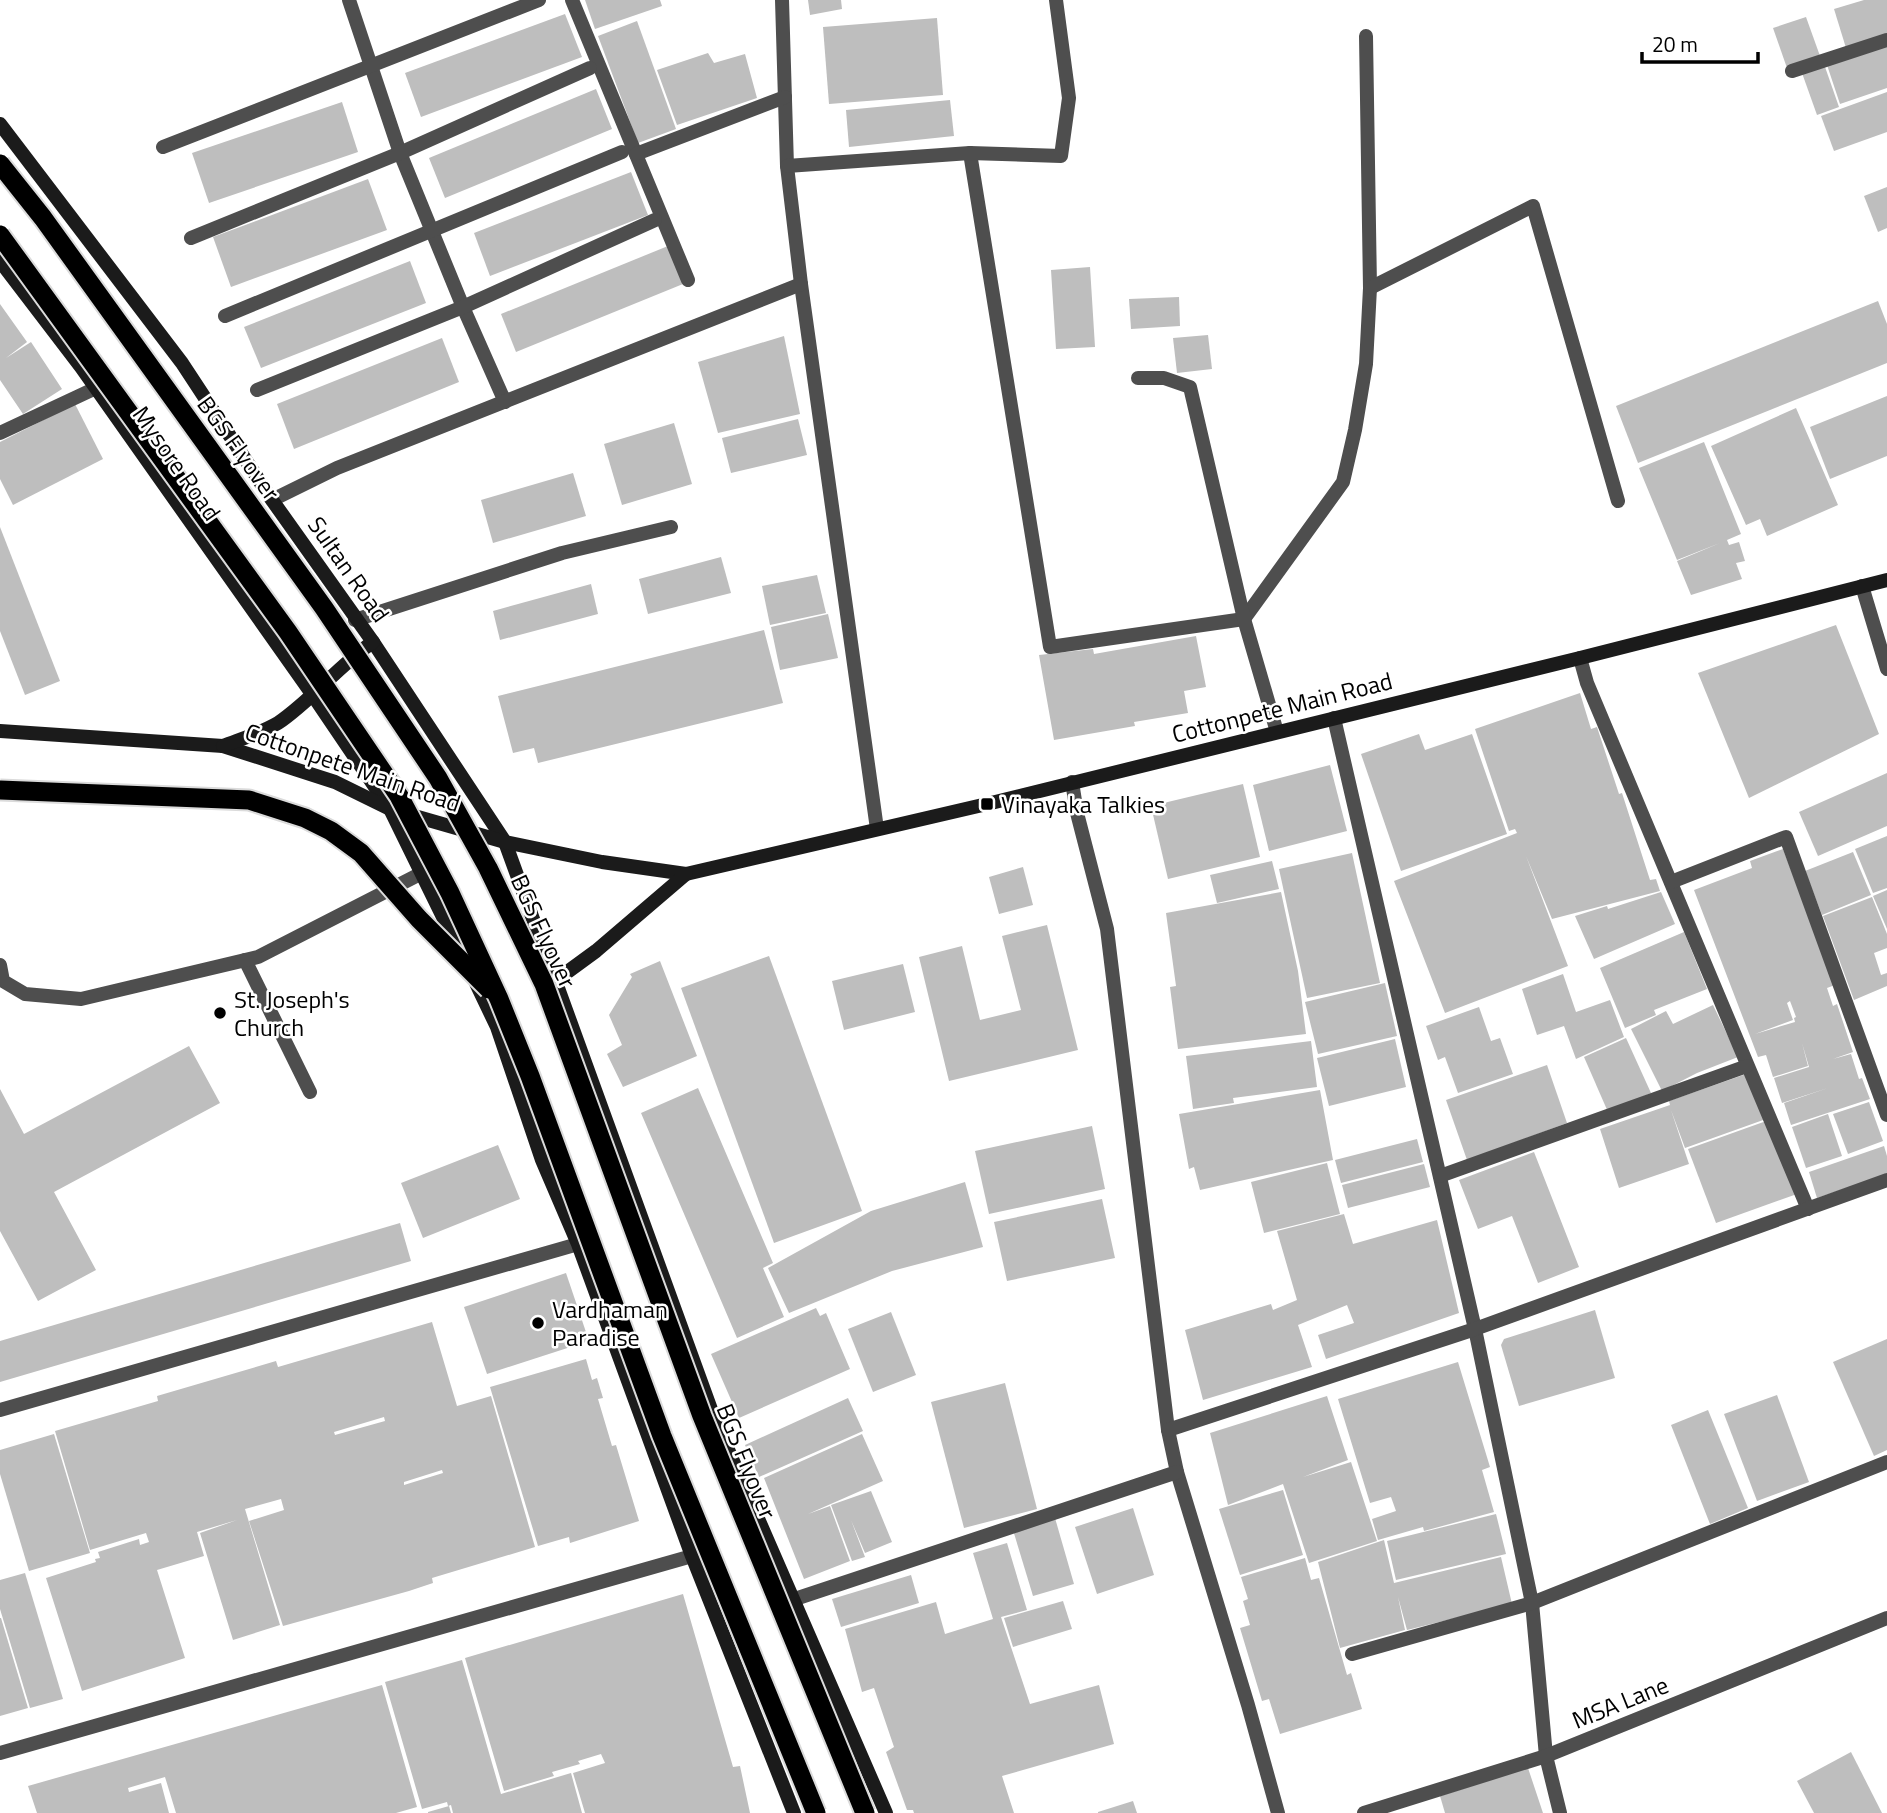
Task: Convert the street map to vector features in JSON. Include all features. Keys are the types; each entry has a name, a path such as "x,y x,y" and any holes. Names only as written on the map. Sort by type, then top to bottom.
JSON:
{"highway":[{"name":"BGS Flyover","path":"0,164 43,218 324,608 438,778 488,868 544,984 702,1416 865,1813"},
{"path":"0,234 288,632 399,796 450,893 499,999 556,1144 662,1436 816,1813"},
{"path":"0,790 249,800 305,818 331,831 361,853 419,919 499,999"}],"main road":[{"name":"Sultan Road","path":"0,124 182,363 272,500 355,621 373,642 505,842 713,1415 886,1813"},
{"name":"Mysore Road","path":"0,261 96,388 390,808 497,1027 542,1160 578,1244 692,1556 794,1813"},
{"name":"Cottonpete Main Road","path":"0,731 223,746 335,782 390,808 505,842 602,862 686,874 1580,658 1887,580"},
{"path":"223,746 261,732 280,721 351,657 373,642"},
{"name":"Cottonpete Main Road","path":"555,981 596,951 686,874"}],"street":[{"path":"349,0 400,153 505,402"},
{"path":"163,147 539,0"},
{"path":"572,0 629,153 688,280"},
{"path":"782,0 788,166 801,284 877,829"},
{"path":"788,166 970,153 1061,156 1069,98 1056,0"},
{"path":"970,153 1050,647 1244,619 1343,482 1355,430 1366,364 1370,288 1366,36"},
{"path":"1792,71 1887,40"},
{"path":"191,237 400,153 590,68"},
{"path":"225,316 629,153 785,97"},
{"path":"1370,288 1533,206 1618,501"},
{"path":"257,390 463,307 655,220"},
{"path":"272,500 337,468 801,284"},
{"path":"1138,378 1164,378 1190,387 1244,619 1277,732"},
{"path":"0,433 96,388"},
{"path":"355,621 562,553 671,527"},
{"path":"1862,586 1887,669"},
{"path":"1580,658 1587,683 1808,1209"},
{"path":"1334,718 1475,1329 1532,1603 1546,1756 1560,1813"},
{"path":"1072,782 1077,813 1107,929 1168,1430 1177,1472 1278,1813"},
{"path":"1671,882 1786,837 1887,1115"},
{"path":"0,965 1,981 25,994 81,999 258,957 422,873"},
{"path":"244,960 310,1092"},
{"path":"1440,1176 1747,1066"},
{"path":"1168,1430 1475,1329 1887,1180"},
{"path":"0,1410 578,1244"},
{"path":"1352,1654 1532,1603 1887,1462"},
{"path":"792,1600 1177,1472"},
{"path":"0,1753 692,1556"},
{"name":"MSA Lane","path":"1364,1813 1546,1756 1887,1618"}],"building":[{"path":"585,0 660,0 662,6 595,29"},
{"path":"808,0 841,0 842,9 810,15"},
{"path":"1864,0 1887,0 1887,35 1846,48 1834,9"},
{"path":"565,14 582,57 421,117 405,73"},
{"path":"1806,17 1820,56 1787,68 1773,28"},
{"path":"937,18 943,95 829,104 823,27"},
{"path":"637,21 676,129 638,143 598,36"},
{"path":"1887,45 1887,88 1840,104 1827,65"},
{"path":"708,53 714,63 745,54 757,98 677,125 657,70"},
{"path":"1824,64 1839,107 1817,115 1802,73"},
{"path":"596,89 612,129 445,198 429,158"},
{"path":"1887,92 1887,132 1834,151 1821,116"},
{"path":"950,100 954,136 849,147 846,110"},
{"path":"342,102 358,152 209,203 192,153"},
{"path":"631,172 648,215 490,276 474,233"},
{"path":"368,179 387,230 231,287 213,237"},
{"path":"1887,187 1887,228 1878,232 1864,196"},
{"path":"668,246 683,284 516,352 501,314"},
{"path":"410,261 426,303 261,368 244,327"},
{"path":"1090,267 1095,347 1056,349 1051,270"},
{"path":"1179,297 1180,326 1131,329 1129,299"},
{"path":"1878,301 1887,324 1887,363 1638,463 1616,406"},
{"path":"0,304 27,342 6,358 31,342 62,389 23,414 0,380"},
{"path":"1208,335 1212,369 1177,373 1173,338"},
{"path":"784,336 800,414 718,433 698,362"},
{"path":"442,338 459,382 294,449 277,404"},
{"path":"1887,396 1887,456 1830,479 1810,427"},
{"path":"75,404 103,459 13,505 0,479 0,442"},
{"path":"1796,408 1838,505 1767,536 1760,519 1746,525 1711,446"},
{"path":"798,419 807,455 731,473 722,438"},
{"path":"674,423 692,484 622,505 604,444"},
{"path":"1704,442 1741,534 1727,540 1729,545 1739,542 1745,561 1736,563 1742,579 1691,595 1677,561 1720,543 1677,560 1639,468"},
{"path":"573,473 586,516 493,543 481,500"},
{"path":"0,527 60,681 25,695 0,631"},
{"path":"721,557 731,593 648,614 639,579"},
{"path":"817,575 826,613 770,625 762,586"},
{"path":"591,584 598,614 500,640 493,611"},
{"path":"828,614 838,658 780,670 771,627"},
{"path":"1836,625 1879,734 1749,798 1698,673"},
{"path":"764,630 783,703 538,763 534,748 513,753 498,696"},
{"path":"1196,636 1206,687 1184,691 1188,713 1134,722 1135,726 1054,740 1039,655 1093,649 1094,654"},
{"path":"1580,693 1591,729 1597,727 1619,794 1622,793 1650,880 1656,879 1660,891 1552,919 1526,856 1568,966 1445,1013 1394,881 1517,833 1515,829 1509,831 1475,729"},
{"path":"1419,734 1425,750 1472,734 1507,834 1401,871 1361,754"},
{"path":"1330,765 1347,831 1269,851 1253,785"},
{"path":"1887,773 1887,826 1818,856 1799,812"},
{"path":"1243,784 1260,857 1168,879 1151,806"},
{"path":"1887,836 1887,888 1873,893 1855,849"},
{"path":"1783,849 1835,985 1827,988 1833,1006 1837,1004 1853,1052 1833,1059 1851,1054 1859,1079 1862,1078 1870,1099 1791,1125 1784,1103 1828,1088 1782,1103 1774,1078 1809,1067 1802,1043 1808,1066 1773,1077 1766,1055 1758,1057 1694,890 1752,868 1750,861","holes":["1790,1001 1796,1017 1795,1022 1755,1034 1793,1020 1787,1003"]},
{"path":"1853,852 1871,895 1822,915 1805,871"},
{"path":"1352,853 1380,983 1307,998 1279,869"},
{"path":"1272,861 1279,889 1217,903 1210,875"},
{"path":"1023,867 1033,905 999,914 989,877"},
{"path":"1887,890 1887,929 1873,896"},
{"path":"1281,892 1298,971 1306,1034 1178,1049 1170,987 1176,986 1166,913"},
{"path":"1661,892 1675,924 1594,959 1575,916 1607,906 1608,909"},
{"path":"1872,897 1887,934 1887,948 1874,953 1881,975 1887,973 1887,986 1854,1000 1823,916"},
{"path":"1047,925 1078,1050 949,1081 919,957 962,946 980,1020 1021,1010 1002,936"},
{"path":"1684,932 1707,989 1654,1010 1656,1015 1625,1028 1600,968"},
{"path":"769,956 862,1211 774,1243 681,988"},
{"path":"660,961 697,1056 623,1087 607,1054 622,1045 609,1015 632,977 630,974"},
{"path":"903,964 915,1012 844,1030 832,981"},
{"path":"1563,974 1576,1012 1610,1000 1624,1037 1576,1059 1564,1026 1537,1035 1522,989"},
{"path":"1385,983 1397,1036 1318,1054 1305,1002"},
{"path":"1713,1005 1738,1057 1697,1073 1662,1091 1631,1029 1666,1011 1673,1024"},
{"path":"1479,1007 1491,1041 1500,1038 1513,1074 1458,1093 1445,1057 1438,1060 1426,1026"},
{"path":"1626,1038 1651,1093 1608,1112 1584,1057"},
{"path":"1395,1039 1406,1087 1329,1106 1317,1058"},
{"path":"1311,1041 1317,1087 1233,1098 1234,1103 1193,1109 1186,1056"},
{"path":"189,1046 220,1103 54,1192 96,1270 38,1301 0,1231 0,1089 24,1134"},
{"path":"1547,1065 1567,1123 1467,1160 1446,1100"},
{"path":"1749,1073 1766,1119 1685,1148 1671,1110 1689,1164 1619,1188 1600,1129 1670,1105 1669,1101"},
{"path":"698,1088 773,1263 763,1268 784,1317 737,1338 641,1113"},
{"path":"1320,1090 1333,1160 1200,1190 1194,1167 1189,1169 1179,1114"},
{"path":"1869,1102 1883,1141 1848,1154 1833,1114"},
{"path":"1828,1114 1842,1156 1806,1168 1792,1127"},
{"path":"1769,1120 1797,1194 1716,1223 1688,1149"},
{"path":"1092,1126 1105,1189 989,1214 975,1151"},
{"path":"1417,1139 1423,1162 1341,1183 1335,1160"},
{"path":"498,1145 520,1199 423,1238 401,1183"},
{"path":"1884,1146 1887,1174 1817,1198 1809,1172"},
{"path":"1534,1152 1579,1267 1538,1283 1512,1216 1478,1229 1459,1180"},
{"path":"1327,1163 1340,1214 1264,1233 1251,1182"},
{"path":"1424,1164 1430,1187 1348,1208 1342,1185"},
{"path":"965,1182 983,1247 892,1271 789,1313 768,1268 871,1211"},
{"path":"1102,1199 1115,1258 1007,1281 994,1222"},
{"path":"1344,1214 1353,1244 1437,1220 1459,1313 1326,1359 1318,1335 1354,1323 1347,1305 1298,1325 1312,1367 1203,1400 1185,1330 1271,1304 1273,1310 1297,1300 1277,1231"},
{"path":"400,1223 411,1261 0,1382 0,1341"},
{"path":"566,1273 589,1341 487,1374 464,1307"},
{"path":"816,1308 820,1316 826,1313 850,1369 739,1418 711,1354"},
{"path":"1595,1310 1615,1378 1519,1406 1501,1345 1504,1339"},
{"path":"891,1312 916,1375 873,1392 848,1329"},
{"path":"432,1322 457,1406 491,1396 535,1547 432,1578 433,1583 409,1591 283,1626 249,1521 284,1510 281,1499 245,1509 280,1625 233,1640 200,1533 237,1520 197,1532 204,1556 157,1570 185,1658 82,1691 46,1578 96,1562 95,1559 100,1558 98,1552 139,1539 140,1545 149,1542 146,1533 90,1550 55,1431 158,1401 157,1396 276,1361 278,1367","holes":["384,1417 385,1421 335,1435 334,1432","442,1470 443,1473 404,1485 404,1482"]},
{"path":"1887,1339 1887,1450 1874,1456 1833,1362"},
{"path":"586,1359 592,1380 597,1378 603,1398 598,1399 612,1446 616,1445 639,1521 570,1543 569,1537 538,1546 490,1387"},
{"path":"1458,1362 1490,1467 1482,1470 1494,1512 1378,1540 1372,1519 1396,1511 1391,1497 1370,1503 1338,1399"},
{"path":"1005,1383 1037,1509 964,1528 931,1402"},
{"path":"1777,1395 1809,1482 1757,1501 1724,1414"},
{"path":"1327,1396 1348,1460 1303,1477 1351,1462 1377,1541 1309,1563 1283,1484 1228,1505 1210,1433"},
{"path":"848,1398 863,1431 759,1477 745,1445"},
{"path":"1708,1410 1748,1508 1710,1524 1671,1425"},
{"path":"54,1434 90,1553 29,1571 0,1474 0,1450"},
{"path":"862,1434 883,1481 808,1514 830,1506 850,1561 804,1579 764,1478"},
{"path":"1283,1490 1303,1555 1240,1575 1219,1509"},
{"path":"871,1491 892,1542 865,1553 851,1520 865,1557 852,1561 831,1505"},
{"path":"1133,1508 1154,1575 1097,1594 1075,1527"},
{"path":"1496,1514 1506,1554 1396,1580 1387,1541"},
{"path":"1055,1518 1074,1584 1033,1596 1013,1530"},
{"path":"1384,1540 1394,1583 1501,1557 1512,1604 1407,1630 1398,1597 1405,1630 1340,1648 1318,1562"},
{"path":"1007,1543 1027,1610 1001,1617 1030,1704 1099,1685 1114,1744 1002,1776 1014,1813 914,1813 913,1810 907,1810 886,1752 894,1747 874,1688 862,1692 845,1629 936,1602 945,1634 993,1619 973,1553"},
{"path":"1305,1558 1311,1580 1319,1578 1347,1675 1351,1673 1362,1709 1280,1734 1269,1699 1262,1701 1240,1628 1250,1625 1243,1601 1248,1599 1241,1577"},
{"path":"25,1573 63,1699 30,1708 0,1609 0,1580"},
{"path":"911,1575 919,1603 841,1627 832,1599"},
{"path":"683,1594 733,1767 740,1766 750,1813 585,1813 573,1773 605,1763 601,1754 578,1761 580,1764 552,1772 554,1776 504,1791 465,1658"},
{"path":"1063,1601 1072,1629 1013,1647 1004,1618"},
{"path":"0,1618 28,1708 0,1716"},
{"path":"462,1660 501,1794 571,1773 582,1813 453,1813 447,1802 422,1809 385,1682"},
{"path":"382,1685 417,1807 396,1813 176,1813 165,1777 128,1788 129,1792 161,1783 169,1813 37,1813 28,1786"},
{"path":"1851,1752 1882,1813 1814,1813 1797,1781"},
{"path":"1528,1768 1543,1813 1445,1813 1440,1796"},
{"path":"1133,1801 1137,1813 1098,1813 1098,1812"},
{"path":"449,1806 451,1813 428,1813 428,1812"}],"place":[{"name":"Vinayaka Talkies","path":"987,804"},
{"name":"St. Joseph's Church","path":"220,1013"},
{"name":"Vardhaman Paradise","path":"538,1323"}]}
